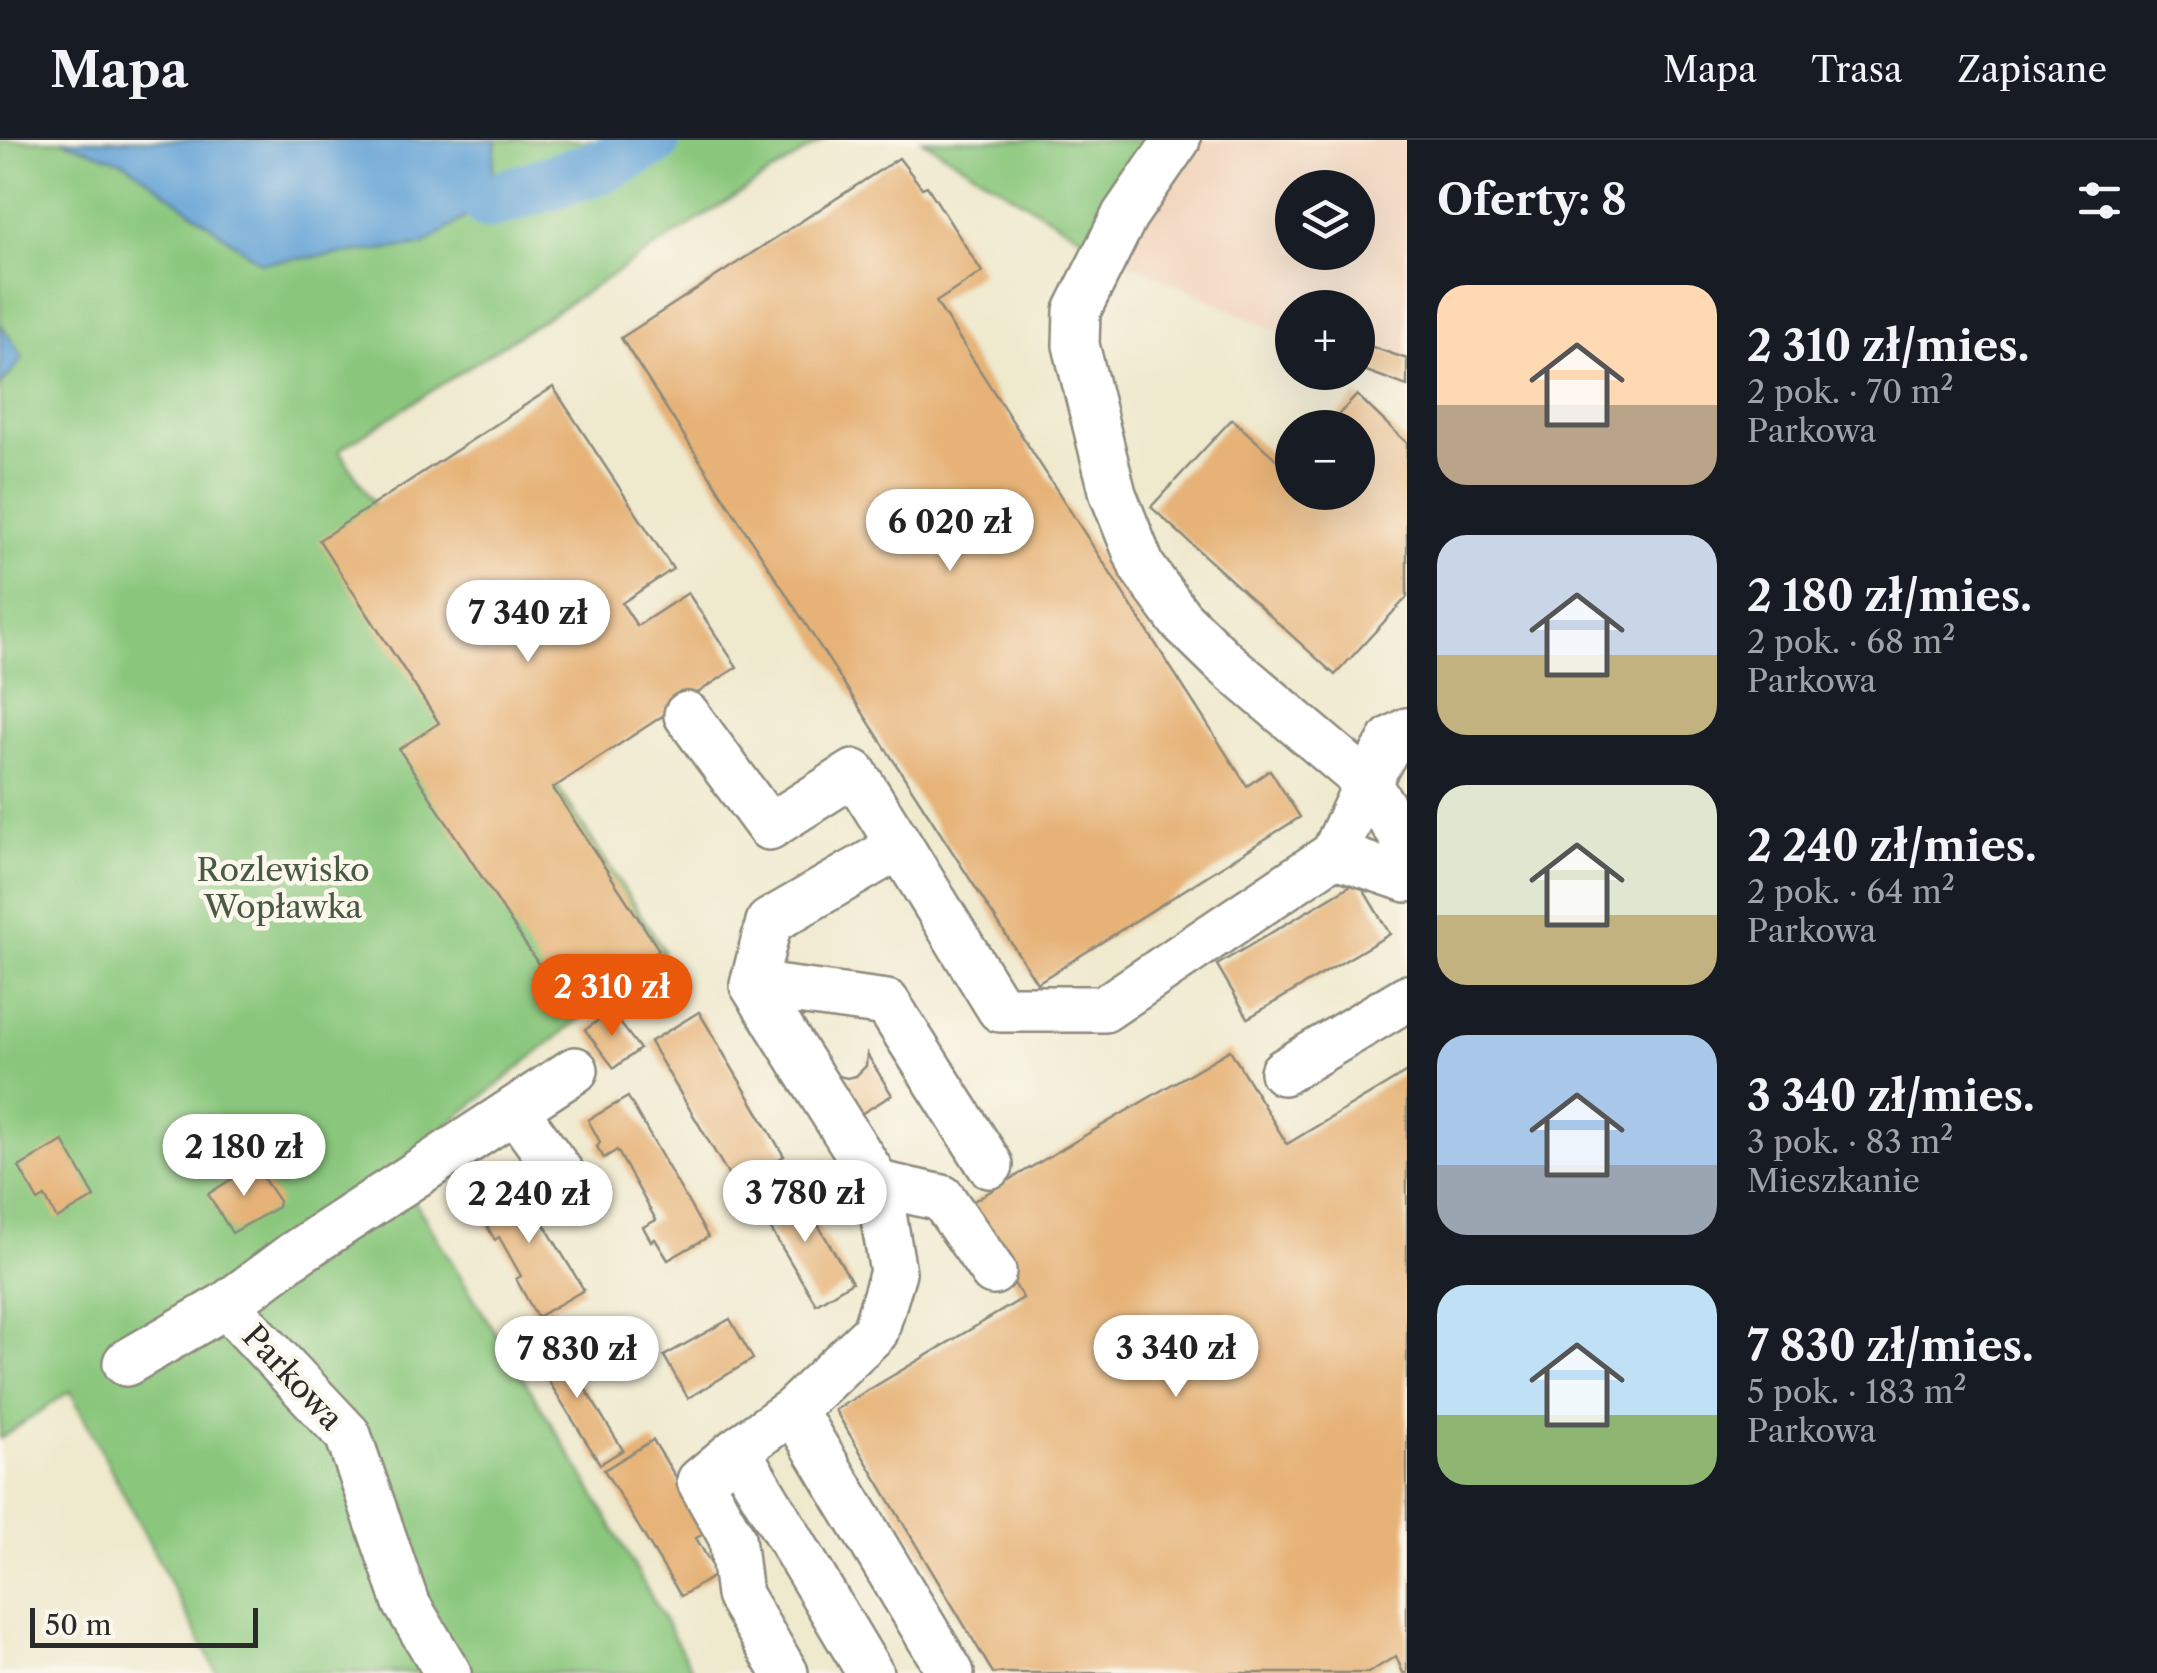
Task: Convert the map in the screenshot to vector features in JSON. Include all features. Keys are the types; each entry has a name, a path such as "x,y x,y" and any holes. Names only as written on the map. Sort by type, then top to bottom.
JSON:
{"street":[{"path":"1177,140 1125,216 1077,312 1076,346 1113,494 1142,567 1180,619 1224,662 1367,783 1407,844"},
{"path":"687,715 769,827 854,774 1000,1009 1104,1009 1334,854 1392,740 1407,732"},
{"path":"785,1673 738,1595 732,1538 700,1480 793,1410 875,1332 893,1272 878,1184 753,985 769,922 900,846"},
{"path":"1334,854 1407,879"},
{"path":"753,985 888,1003 990,1166"},
{"path":"1283,1072 1407,998"},
{"name":"Parkowa","path":"448,1673 406,1603 348,1435 226,1304 293,1255 575,1070"},
{"path":"514,1110 567,1182"},
{"path":"878,1184 942,1198 993,1272"},
{"path":"126,1363 226,1304"},
{"path":"793,1410 951,1673"},
{"path":"737,1450 870,1673"}],"shaded area":[{"path":"1185,140 1407,140 1407,391 1375,376 1375,290 1275,290 1275,330 1108,253"}],"green space":[{"name":"Rozlewisko Wopławka","path":"0,140 823,140 339,450 664,951 394,1168 584,1477 694,1673 217,1673 70,1391 0,1439"},
{"path":"922,140 1185,140 1108,253"}],"water":[{"path":"61,140 496,140 489,202 423,245 261,263 126,163"},
{"path":"0,323 23,358 0,386"}],"building":[{"path":"899,158 922,188 927,186 982,272 936,302 1247,786 1270,770 1300,817 1037,983 621,338"},
{"path":"1375,348 1407,359 1407,386 1375,374"},
{"path":"553,387 673,569 622,603 637,626 688,593 737,667 553,788 659,950 568,1010 399,749 439,723 319,540"},
{"path":"1357,395 1373,410 1343,410"},
{"path":"1375,412 1407,443 1407,597 1335,675 1151,507 1232,419 1275,458 1275,510 1375,510"},
{"path":"1358,881 1390,934 1248,1018 1217,965"},
{"path":"611,1011 640,1049 614,1068 585,1030"},
{"path":"699,1012 784,1156 735,1186 650,1042"},
{"path":"1230,1050 1287,1144 1407,1072 1407,1673 1403,1673 1396,1656 1368,1673 993,1673 835,1410 1023,1298 967,1205"},
{"path":"867,1054 892,1095 859,1115 835,1075 856,1076 866,1066"},
{"path":"628,1097 708,1237 668,1260 643,1227 656,1220 617,1150 604,1158 588,1120"},
{"path":"63,1141 95,1197 57,1219 45,1197 38,1201 19,1167"},
{"path":"254,1165 279,1201 278,1207 232,1233 208,1194"},
{"path":"520,1176 539,1216 584,1290 537,1317 516,1279 521,1276 473,1202"},
{"path":"795,1186 852,1282 816,1304 758,1208"},
{"path":"730,1319 753,1359 688,1398 664,1356"},
{"path":"554,1338 623,1450 600,1464 530,1351"},
{"path":"653,1440 709,1531 696,1538 717,1574 681,1596 604,1470"}],"waterway":[{"path":"489,202 604,165 653,140"}]}
